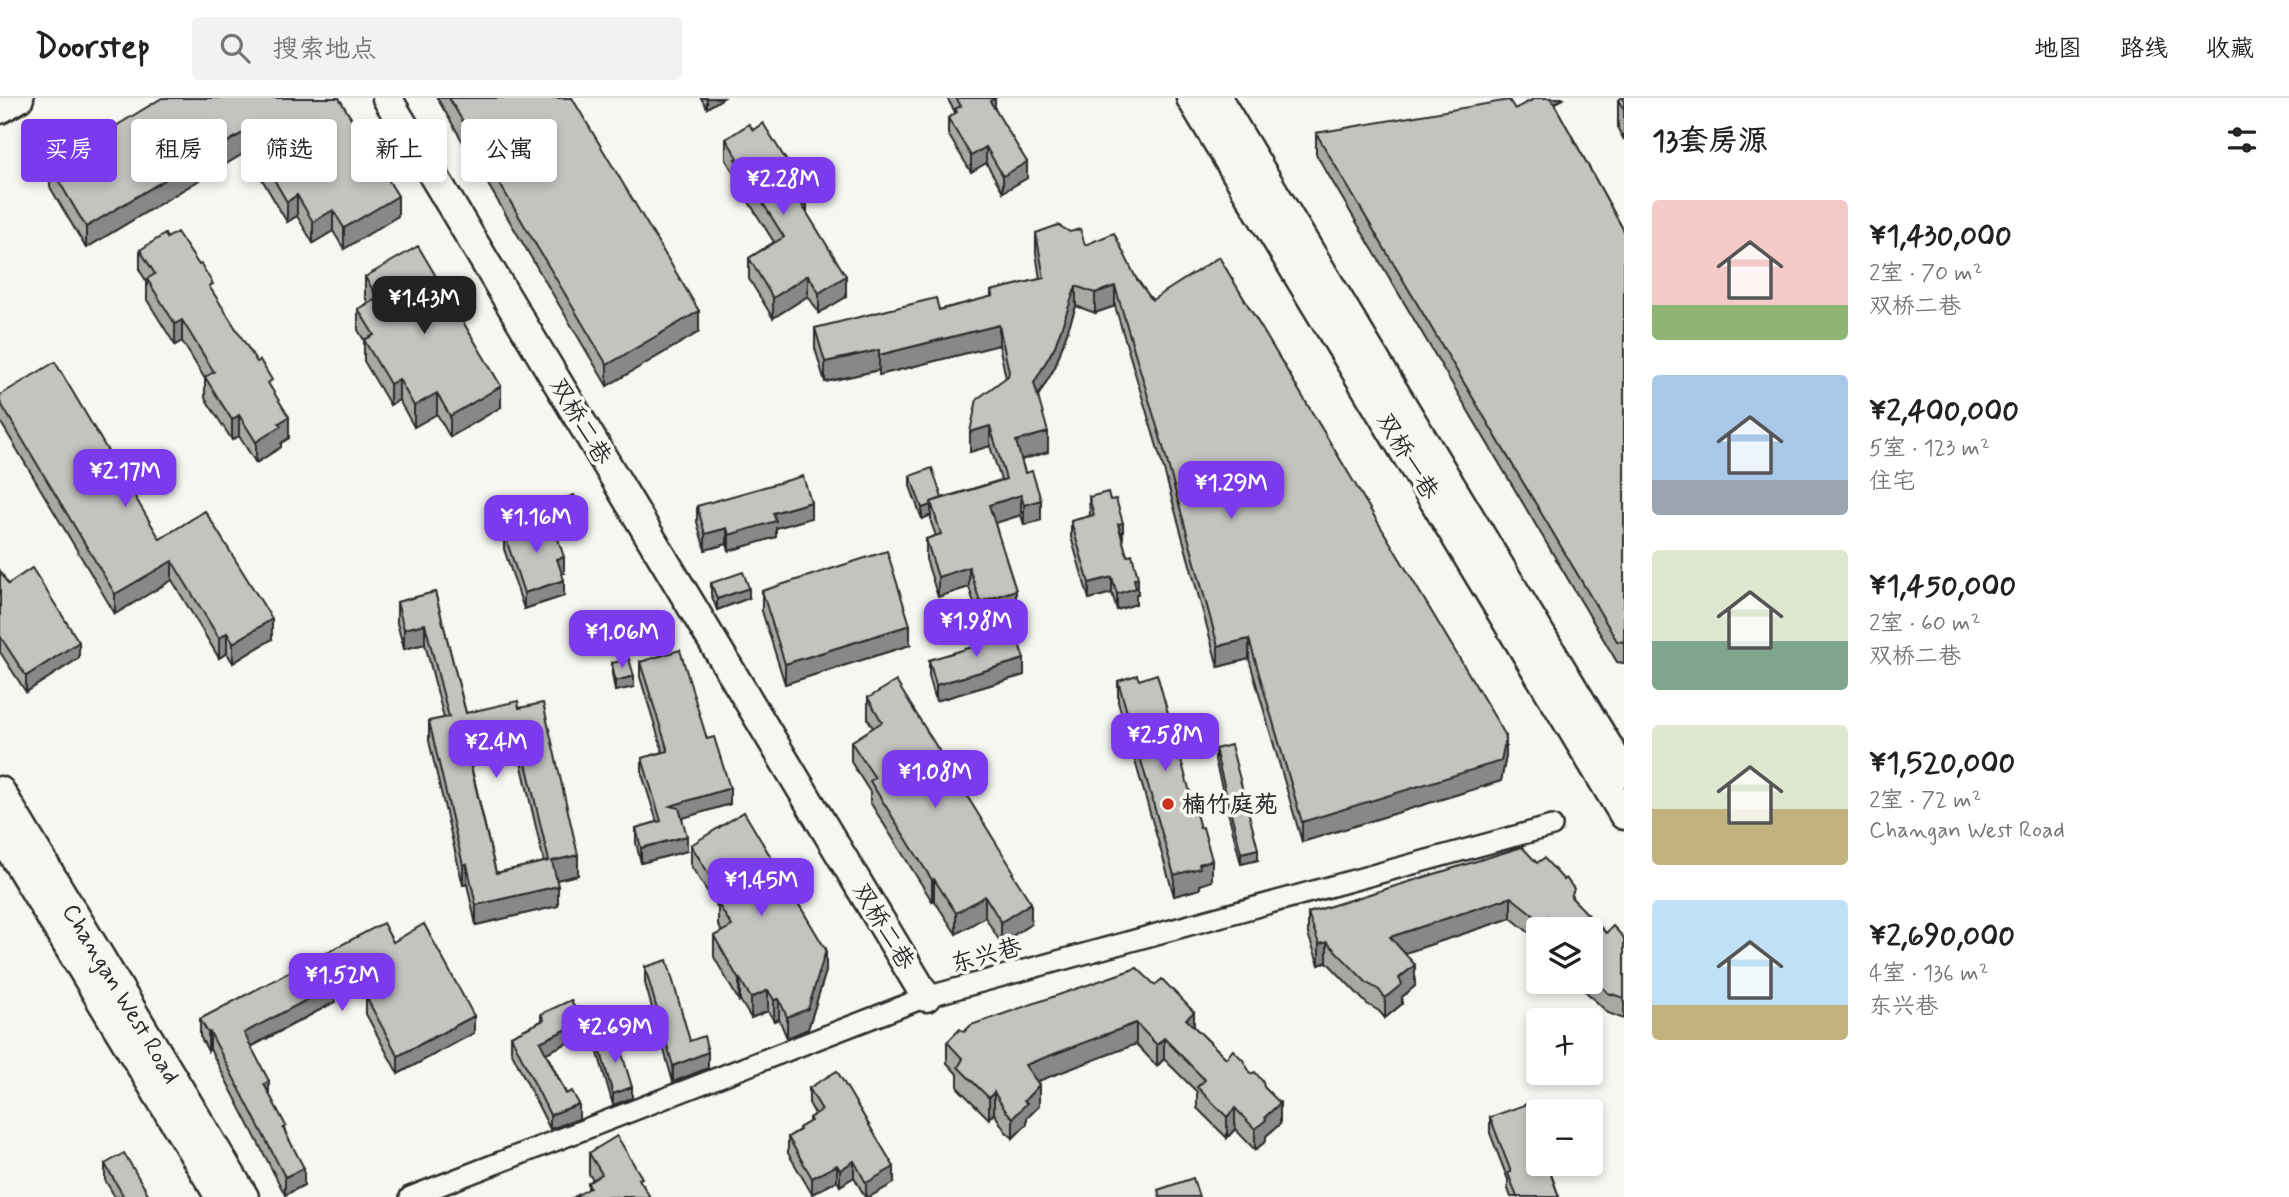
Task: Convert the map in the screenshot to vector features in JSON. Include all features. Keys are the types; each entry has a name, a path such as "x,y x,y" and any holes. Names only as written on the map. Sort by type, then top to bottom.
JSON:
{"street":[{"path":"0,109 19,98"},
{"name":"双桥二巷","path":"387,98 926,997"},
{"name":"双桥一巷","path":"1191,98 1624,815"},
{"name":"双桥一巷","path":"1217,98 1624,773"},
{"name":"Changan West Road","path":"0,791 244,1197"},
{"name":"东兴巷","path":"411,1197 926,997 1552,826"},
{"name":"Changan West Road","path":"0,833 220,1197"}],"building":[{"path":"162,98 339,98 352,119 351,182 390,182 398,196 344,228 333,210 313,222 297,195 287,202 275,182 337,182 337,119 241,119 241,134 227,142 227,119 131,119 131,182 161,182 86,227 59,182 117,182 117,125"},
{"path":"449,98 572,98 699,311 607,365 499,182 557,182 557,119 461,119"},
{"path":"956,98 995,98 990,101 1027,162 1003,176 986,147 971,156 948,118 961,106"},
{"path":"1536,98 1551,98 1624,231 1624,642 1617,641 1316,133 1509,100 1515,109"},
{"path":"1624,98 1624,110 1618,100"},
{"path":"763,123 807,194 799,200 846,276 819,293 808,275 773,298 749,258 784,237 735,159 738,158 726,139 749,124 753,130"},
{"path":"1058,225 1070,232 1080,229 1085,245 1114,233 1136,278 1152,300 1219,257 1506,736 1501,761 1302,822 1249,639 1218,646 1115,286 1095,293 1076,286 1055,346 1034,383 1048,432 1016,441 1025,473 1032,471 1041,500 1024,505 1021,495 989,505 1016,590 980,602 969,567 938,577 926,539 941,534 931,502 1006,479 990,426 970,432 977,399 1008,376 999,325 879,355 879,350 825,362 815,328 936,298 939,310 993,296 991,291 1044,278 1036,233"},
{"path":"177,232 199,265 201,264 213,284 209,286 257,362 260,360 272,380 268,383 289,417 279,423 281,426 256,442 239,415 232,420 205,377 214,372 182,320 175,324 147,279 155,274 140,250 165,234 167,238"},
{"path":"418,246 501,386 450,416 437,393 414,406 399,379 390,384 364,340 374,335 358,309 378,298 365,277"},
{"path":"55,362 160,539 205,511 272,619 233,643 227,633 219,638 172,561 115,594 0,402 0,395"},
{"path":"932,468 942,498 922,508 910,476"},
{"path":"803,476 811,502 773,513 776,521 729,535 727,528 705,534 697,506"},
{"path":"1108,492 1110,500 1116,499 1123,523 1118,524 1127,556 1132,554 1138,578 1134,579 1136,588 1117,594 1112,577 1089,583 1071,521 1094,515 1089,497"},
{"path":"574,495 582,512 565,519 557,501"},
{"path":"551,518 564,557 557,559 564,580 524,593 504,533"},
{"path":"887,551 910,625 785,664 762,591"},
{"path":"32,568 79,642 26,676 0,636 0,571 8,584"},
{"path":"743,572 749,588 717,599 711,583"},
{"path":"435,592 466,713 518,701 519,708 543,703 578,855 552,861 558,886 476,905 467,864 463,865 429,721 449,717 425,624 404,629 397,602","holes":["518,729 549,861 496,873 465,742"]},
{"path":"1016,634 1024,659 936,685 929,660"},
{"path":"680,650 707,739 714,737 730,788 670,806 679,808 687,836 641,848 636,828 661,821 642,758 668,751 640,662"},
{"path":"629,659 634,676 615,681 612,663"},
{"name":"楠竹庭苑","path":"1157,674 1200,828 1203,827 1212,860 1199,864 1200,868 1174,875 1118,681 1137,675 1139,680"},
{"path":"896,681 1031,903 1001,922 985,896 956,913 870,781 875,778 851,742 882,722 868,698"},
{"path":"1231,745 1258,849 1241,853 1215,749"},
{"path":"744,812 826,950 808,1009 787,1017 779,999 774,1000 768,990 751,998 714,936 732,926 718,904 724,899 691,845"},
{"path":"1522,847 1537,863 1544,858 1564,880 1566,878 1574,889 1571,897 1590,917 1536,917 1511,897 1390,937 1415,965 1399,978 1402,984 1385,998 1327,942 1319,944 1308,913"},
{"path":"383,923 393,942 424,924 474,1016 398,1056 366,997 377,991 358,957 328,973 335,985 244,1033 269,1081 264,1084 304,1168 285,1177 210,1032 208,1033 200,1019"},
{"path":"1613,926 1624,938 1624,998 1608,993 1603,988 1603,930 1606,933"},
{"path":"667,960 690,1041 704,1036 708,1052 673,1066 645,967"},
{"path":"1137,968 1155,985 1162,979 1194,1012 1186,1019 1226,1058 1233,1050 1251,1074 1255,1072 1264,1087 1280,1103 1255,1129 1235,1108 1227,1117 1197,1087 1205,1080 1164,1038 1157,1045 1136,1023 1025,1065 1039,1085 1013,1118 994,1092 989,1098 958,1067 963,1059 947,1042 960,1029 964,1032 971,1025"},
{"path":"571,1000 582,1022 540,1042 566,1094 572,1091 579,1104 550,1115 511,1036 544,1020 541,1014"},
{"path":"617,1037 632,1087 613,1094 598,1042"},
{"path":"837,1071 894,1167 866,1183 854,1161 840,1170 837,1165 812,1178 788,1137 822,1110 809,1088"},
{"path":"1526,1104 1526,1176 1551,1176 1559,1197 1517,1197 1508,1173 1511,1172 1490,1117"},
{"path":"617,1136 650,1197 574,1197 590,1188 588,1183 602,1174 589,1153"},
{"path":"124,1153 150,1197 124,1197 105,1164"},
{"path":"1193,1178 1199,1197 1160,1197 1158,1190"}],"place":[{"name":"楠竹庭苑","path":"1168,804"}]}
